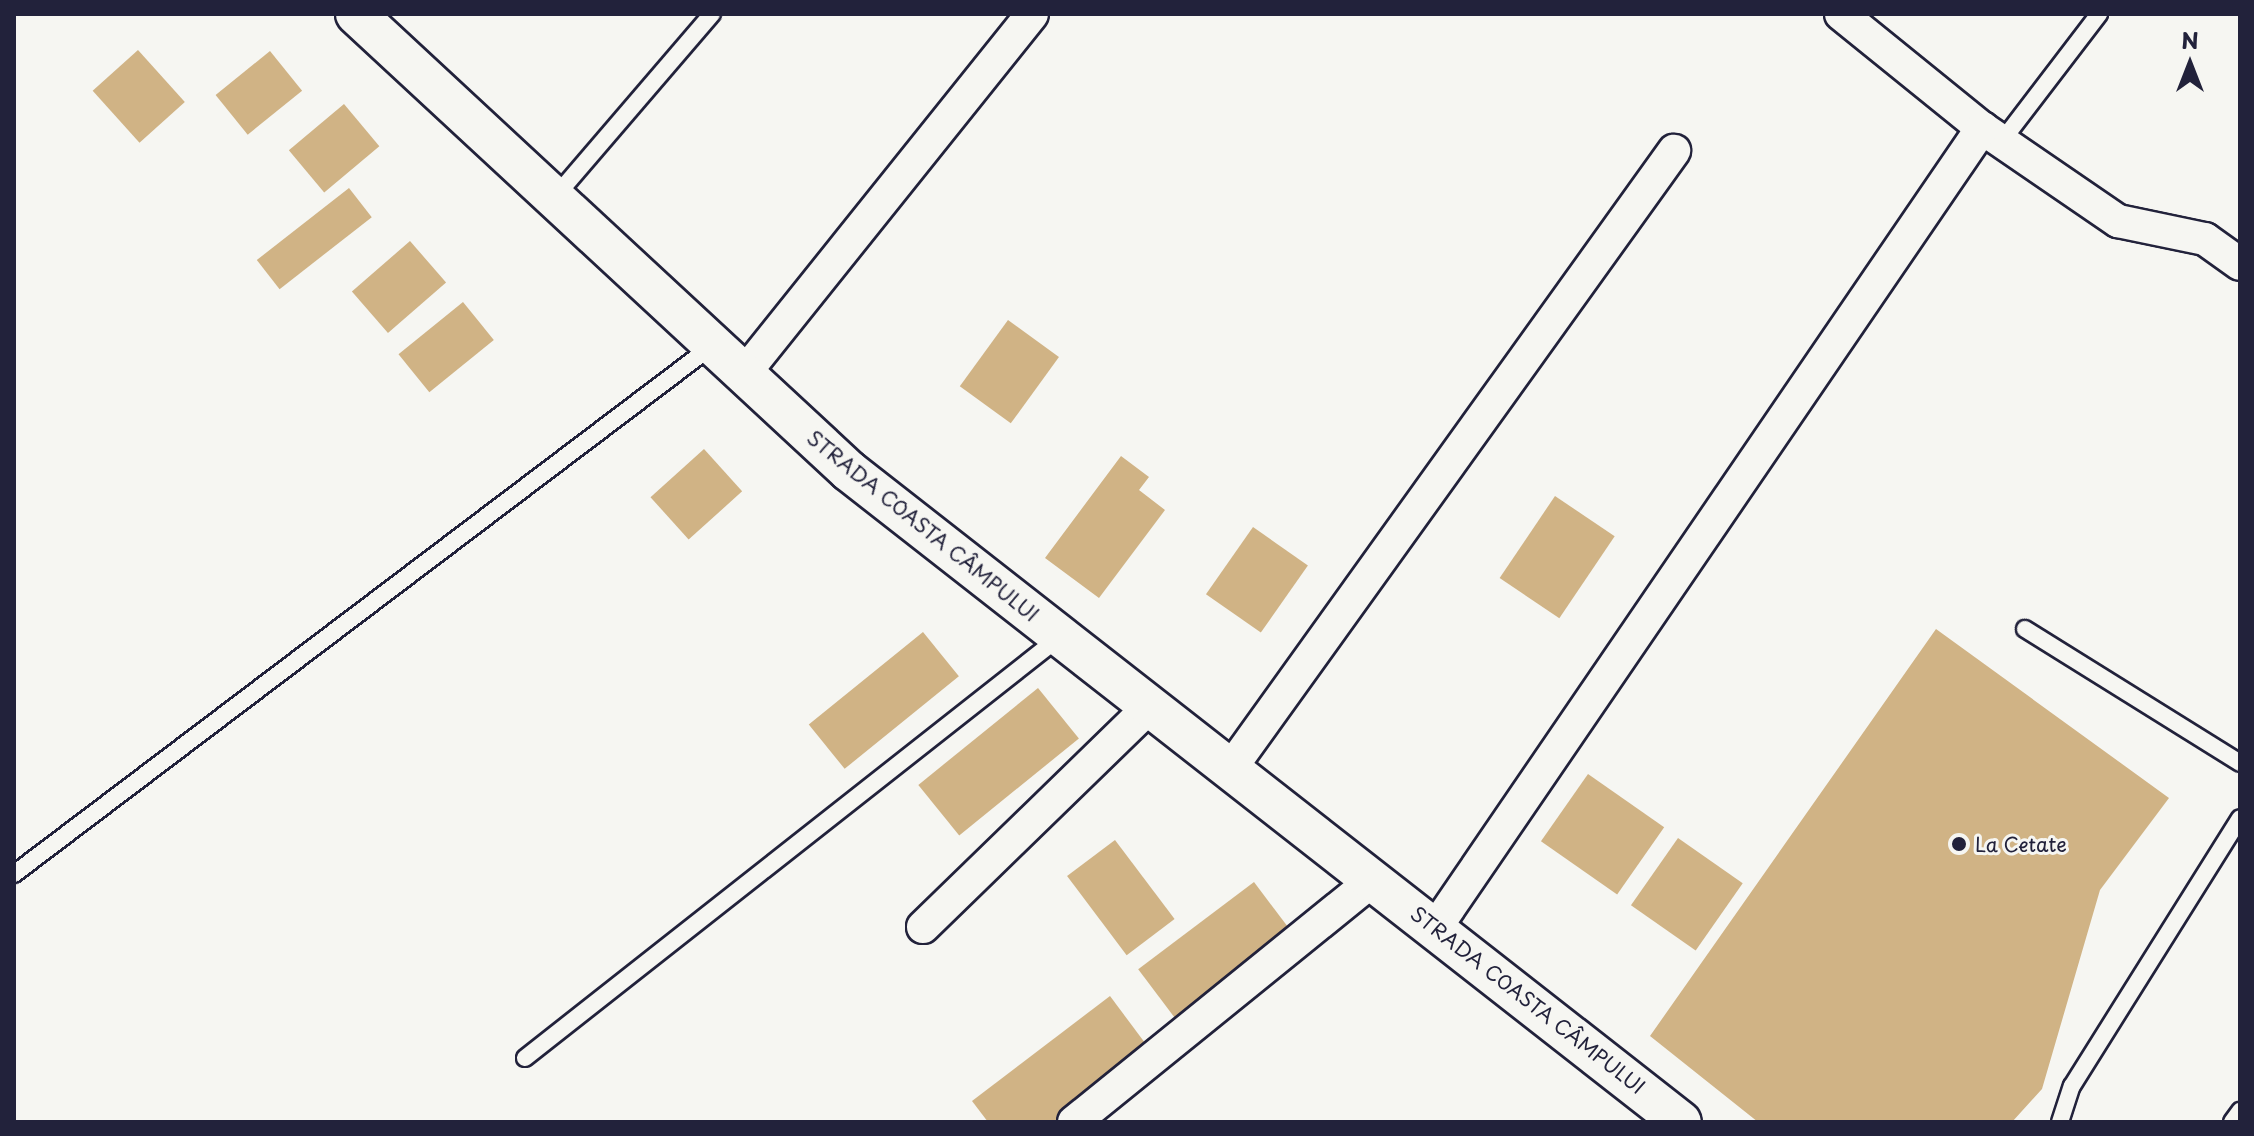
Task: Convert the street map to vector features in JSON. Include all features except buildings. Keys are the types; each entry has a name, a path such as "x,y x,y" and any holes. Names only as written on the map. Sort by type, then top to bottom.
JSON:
{"street":[{"name":"STRADA COASTA CÂMPULUI","path":"356,14 849,471 1436,927 1681,1122"},
{"path":"743,375 1032,14"},
{"path":"1841,14 1992,134 2118,221 2205,239 2240,264"},
{"path":"1436,927 1992,134"},
{"path":"1231,768 1674,151"},
{"path":"923,927 1151,705"},
{"path":"1074,1122 1374,879"}],"lane":[{"path":"554,198 712,14"},
{"path":"1992,134 2099,14"},
{"path":"14,874 712,346"},
{"path":"2025,629 2240,763"},
{"path":"525,1058 1061,636"},
{"path":"2060,1122 2072,1086 2240,818"},
{"path":"2232,1122 2240,1111"}],"place":[{"name":"La Cetate","path":"1959,844"}]}
